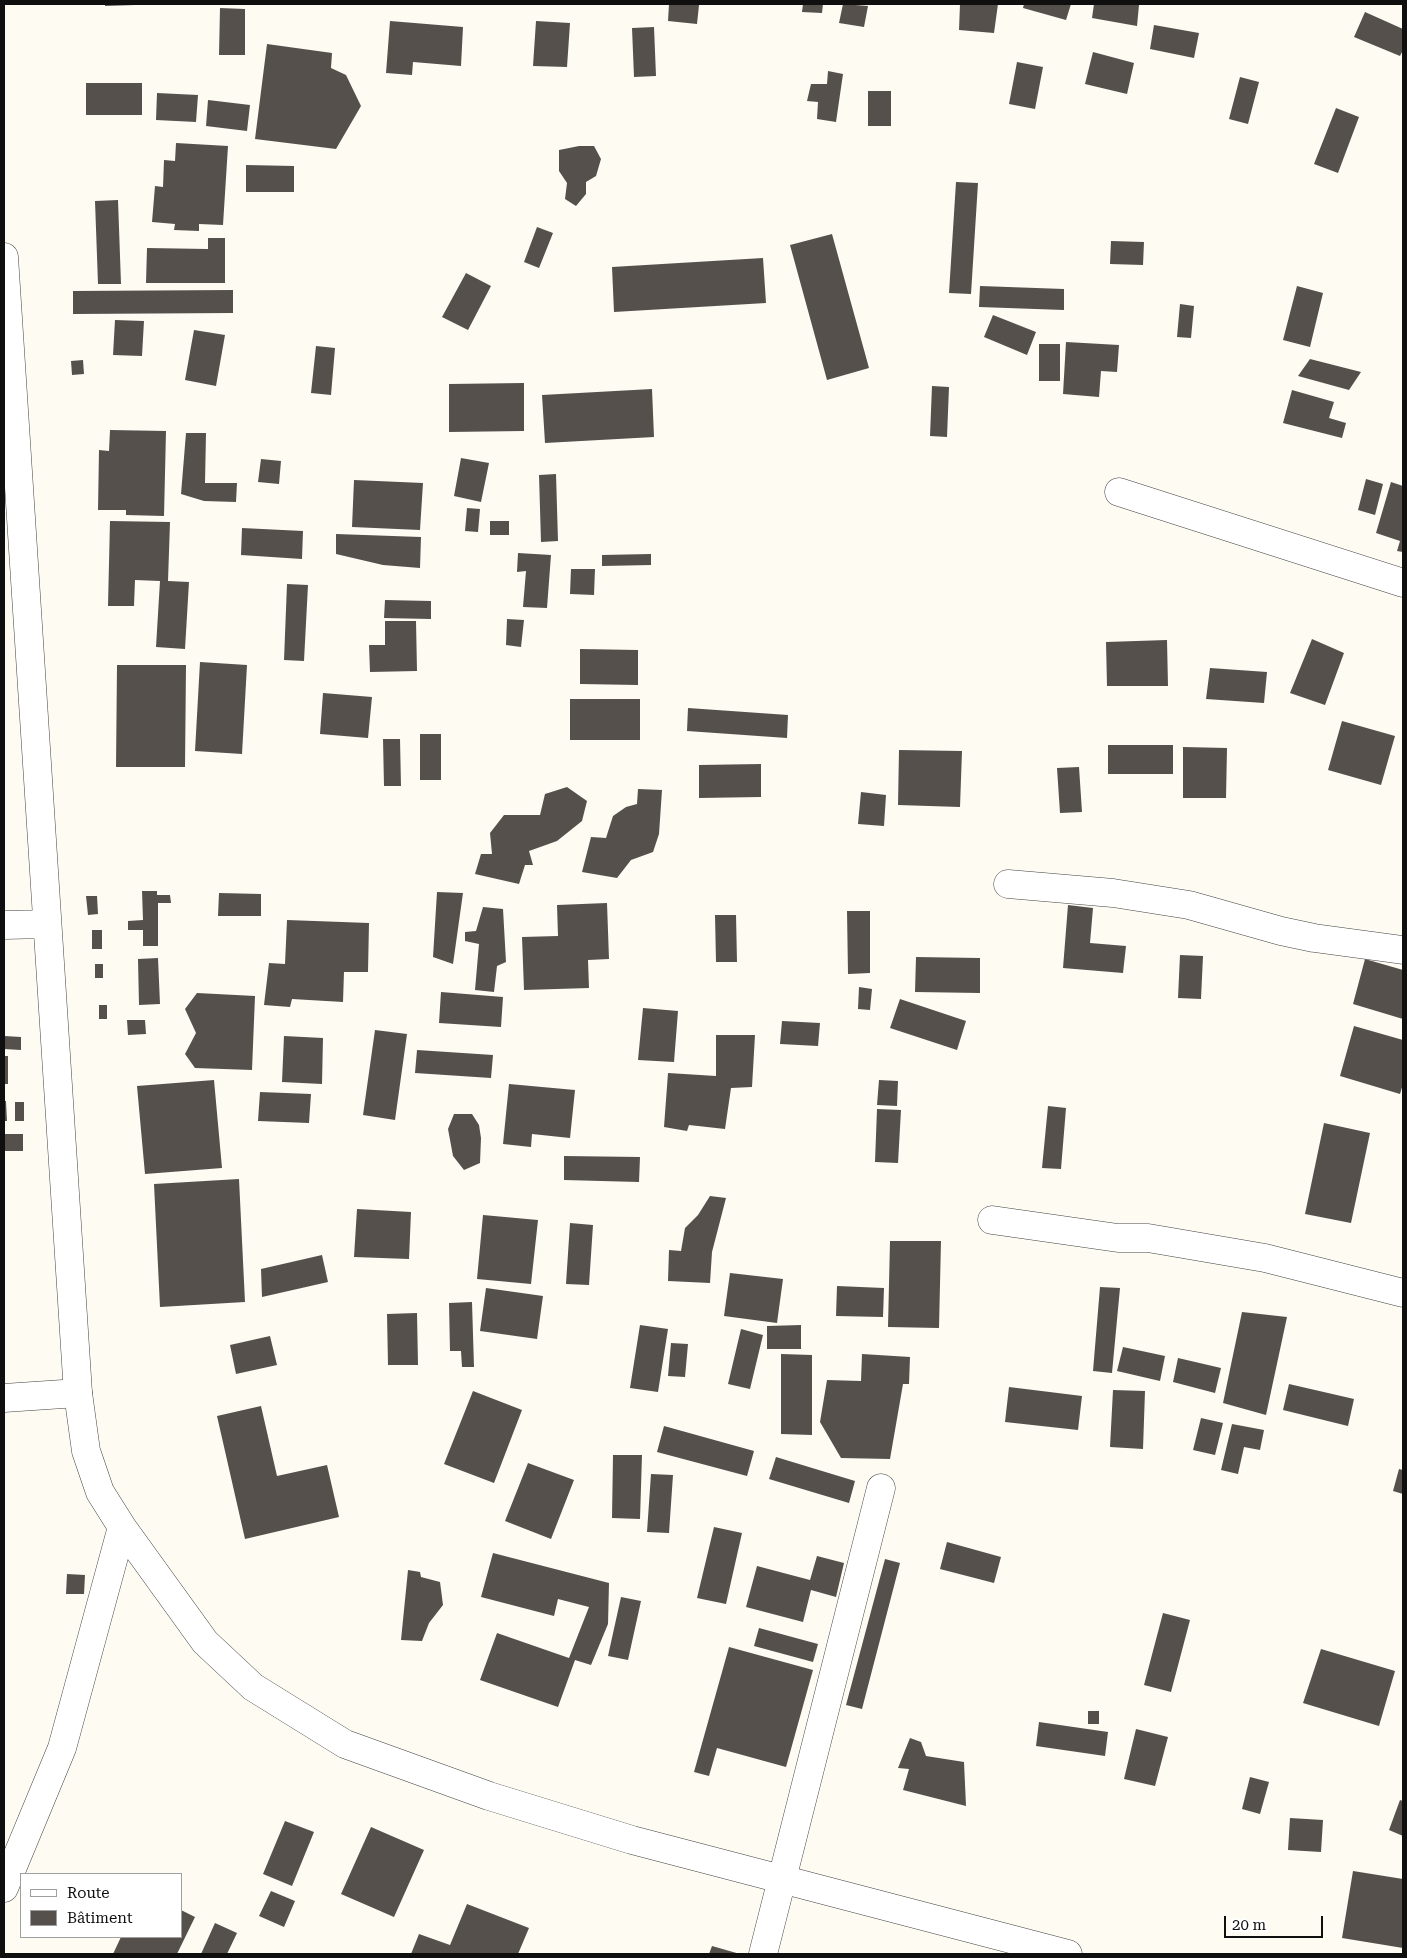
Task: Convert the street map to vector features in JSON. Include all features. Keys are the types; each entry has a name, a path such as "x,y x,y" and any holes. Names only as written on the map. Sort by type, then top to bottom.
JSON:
{"street":[{"path":"4,257 6,330 78,1393 86,1451 100,1492 122,1527 205,1642 253,1687 345,1744 489,1796 632,1840 1068,1954"},
{"path":"1119,492 1403,583"},
{"path":"1008,884 1113,893 1180,904 1314,938 1403,950"},
{"path":"4,925 47,924"},
{"path":"992,1220 1118,1238 1148,1238 1245,1255 1403,1293"},
{"path":"4,1398 78,1393"},
{"path":"763,1954 881,1488"},
{"path":"4,1888 62,1748 122,1527"}],"building":[{"path":"105,4 135,4 135,5 105,6"},
{"path":"669,4 699,5 697,24 668,21"},
{"path":"803,4 823,4 822,13 802,12"},
{"path":"843,4 868,6 864,27 839,23"},
{"path":"960,4 998,4 994,33 959,30"},
{"path":"1024,4 1071,4 1066,20 1023,8"},
{"path":"1094,4 1139,5 1137,26 1092,18"},
{"path":"220,8 245,9 245,55 219,55"},
{"path":"1365,12 1403,29 1403,50 1400,56 1354,37"},
{"path":"390,21 463,27 461,66 413,62 412,75 386,73"},
{"path":"536,21 570,23 567,67 533,66"},
{"path":"1154,25 1199,33 1194,58 1150,49"},
{"path":"654,27 656,76 634,77 632,28"},
{"path":"267,44 332,53 331,68 346,75 361,106 336,149 255,139"},
{"path":"1093,52 1134,63 1127,94 1085,84"},
{"path":"1017,62 1043,67 1035,109 1009,104"},
{"path":"828,71 843,74 836,122 817,119 818,102 807,101 811,84 827,84"},
{"path":"1240,77 1259,82 1248,124 1229,119"},
{"path":"86,83 142,83 142,115 86,115"},
{"path":"868,91 891,91 891,126 868,126"},
{"path":"157,93 198,95 196,122 156,120"},
{"path":"208,100 250,105 247,131 206,126"},
{"path":"1336,108 1359,117 1338,173 1314,164"},
{"path":"176,143 228,146 223,225 199,224 199,231 174,230 175,224 152,222 155,186 163,187 164,160 175,161"},
{"path":"579,146 594,146 601,159 596,176 586,182 586,194 576,206 565,199 567,183 559,171 559,150"},
{"path":"246,165 294,166 294,192 246,192"},
{"path":"956,182 978,183 971,294 949,293"},
{"path":"118,200 121,284 98,284 95,201"},
{"path":"537,227 553,233 539,268 524,262"},
{"path":"832,234 869,368 827,380 790,245"},
{"path":"208,238 225,238 225,283 146,283 147,248 208,249"},
{"path":"1111,241 1144,242 1143,265 1110,264"},
{"path":"763,258 766,303 614,312 612,267"},
{"path":"466,273 491,286 468,330 442,317"},
{"path":"980,286 1064,289 1064,310 979,307"},
{"path":"1297,286 1323,293 1310,347 1283,340"},
{"path":"233,290 233,313 73,314 73,291"},
{"path":"1180,304 1194,306 1191,338 1177,337"},
{"path":"993,315 1036,332 1027,355 984,337"},
{"path":"115,320 144,321 142,356 113,355"},
{"path":"194,330 225,335 216,386 185,380"},
{"path":"1066,342 1119,345 1117,372 1101,371 1099,397 1063,394"},
{"path":"1039,344 1060,344 1060,381 1039,381"},
{"path":"316,346 335,348 331,395 311,393"},
{"path":"1310,359 1361,372 1349,390 1298,376"},
{"path":"83,360 84,374 72,375 71,361"},
{"path":"524,383 524,431 449,432 449,384"},
{"path":"932,386 949,387 947,437 930,436"},
{"path":"652,389 654,437 545,443 542,395"},
{"path":"1292,390 1334,402 1329,418 1346,423 1342,438 1283,423"},
{"path":"110,430 166,431 164,516 126,515 126,510 98,510 99,450 109,451"},
{"path":"186,433 206,433 205,483 237,483 236,502 204,501 181,494"},
{"path":"461,458 489,463 481,502 454,496"},
{"path":"261,459 281,461 279,484 258,482"},
{"path":"556,474 558,541 541,542 539,475"},
{"path":"1366,479 1383,484 1375,515 1358,510"},
{"path":"354,480 423,483 420,530 352,527"},
{"path":"1391,482 1403,486 1403,552 1397,551 1400,541 1376,533"},
{"path":"467,508 480,509 478,532 465,531"},
{"path":"110,521 170,522 168,581 189,582 185,649 156,647 160,581 135,580 134,606 108,606"},
{"path":"490,521 509,521 509,535 490,535"},
{"path":"242,528 303,531 302,559 241,555"},
{"path":"336,534 421,537 420,568 383,565 336,554"},
{"path":"518,553 551,555 547,608 523,607 526,571 517,572"},
{"path":"651,554 651,565 602,566 602,555"},
{"path":"571,569 595,569 594,595 570,594"},
{"path":"287,584 308,585 304,661 284,660"},
{"path":"385,600 431,601 431,619 384,618"},
{"path":"507,619 524,620 521,647 506,645"},
{"path":"385,621 416,621 417,671 370,672 369,645 385,645"},
{"path":"1312,639 1344,653 1325,705 1290,693"},
{"path":"1167,640 1168,686 1107,686 1106,642"},
{"path":"580,649 638,650 638,685 580,684"},
{"path":"200,662 247,665 242,754 195,751"},
{"path":"117,665 186,665 185,767 116,767"},
{"path":"1210,668 1267,672 1264,703 1206,699"},
{"path":"323,693 372,697 368,738 320,734"},
{"path":"570,699 640,699 640,740 570,740"},
{"path":"688,708 788,715 787,738 687,731"},
{"path":"1342,721 1395,736 1381,785 1328,770"},
{"path":"420,734 441,734 441,780 420,780"},
{"path":"383,739 400,739 401,786 384,786"},
{"path":"1108,745 1173,745 1173,774 1108,774"},
{"path":"1183,747 1227,748 1226,798 1183,798"},
{"path":"899,750 962,751 960,807 898,805"},
{"path":"761,764 761,797 699,798 699,765"},
{"path":"1079,767 1082,812 1060,813 1057,768"},
{"path":"567,787 587,801 582,821 557,841 529,851 533,865 525,865 519,884 475,874 481,854 492,854 490,833 504,815 540,815 545,794"},
{"path":"638,789 662,790 659,834 653,852 631,860 617,878 582,872 591,837 606,838 613,816 626,807 637,804"},
{"path":"861,792 886,795 884,826 858,824"},
{"path":"142,891 157,891 157,895 170,895 171,903 158,903 158,946 143,946 143,930 128,930 128,921 143,920"},
{"path":"437,892 463,893 453,964 433,957"},
{"path":"219,893 261,894 261,916 218,916"},
{"path":"86,896 97,896 98,914 88,915"},
{"path":"607,903 609,959 588,960 589,988 524,990 522,937 558,936 557,905"},
{"path":"1068,905 1093,908 1090,943 1126,946 1123,973 1063,968"},
{"path":"483,907 503,909 506,962 497,966 494,992 475,990 479,944 465,941 465,932 476,931"},
{"path":"847,911 870,911 870,973 848,974"},
{"path":"715,915 736,915 737,962 716,962"},
{"path":"287,920 369,923 368,972 344,972 343,1002 292,999 290,1007 264,1005 269,963 285,964"},
{"path":"92,930 102,930 102,949 92,949"},
{"path":"1180,955 1203,956 1201,999 1178,998"},
{"path":"916,957 980,958 980,993 915,992"},
{"path":"158,958 160,1004 139,1005 138,959"},
{"path":"1365,959 1403,970 1403,1019 1353,1004"},
{"path":"95,964 103,964 103,978 95,978"},
{"path":"859,987 872,989 870,1010 858,1009"},
{"path":"441,992 503,997 501,1027 439,1023"},
{"path":"197,993 255,996 252,1070 195,1068 185,1054 196,1033 185,1009"},
{"path":"900,999 966,1021 957,1050 890,1028"},
{"path":"99,1005 107,1005 107,1019 99,1019"},
{"path":"643,1008 678,1011 674,1062 638,1060"},
{"path":"127,1020 145,1020 146,1034 128,1035"},
{"path":"782,1021 820,1023 818,1046 780,1044"},
{"path":"1354,1026 1403,1040 1403,1084 1400,1094 1340,1076"},
{"path":"375,1030 407,1034 395,1120 363,1115"},
{"path":"716,1035 755,1035 752,1087 731,1088 725,1129 689,1125 687,1131 664,1127 668,1073 716,1076"},
{"path":"4,1036 21,1037 21,1050 4,1049"},
{"path":"284,1036 323,1038 322,1084 282,1082"},
{"path":"417,1050 493,1055 491,1078 415,1073"},
{"path":"4,1056 8,1056 8,1084 4,1084"},
{"path":"214,1080 222,1168 145,1174 137,1086"},
{"path":"879,1080 898,1081 897,1106 877,1105"},
{"path":"509,1084 575,1090 570,1138 532,1134 531,1147 503,1144"},
{"path":"260,1092 311,1094 309,1123 258,1121"},
{"path":"4,1101 6,1101 7,1121 4,1121"},
{"path":"15,1102 24,1102 24,1121 15,1121"},
{"path":"1048,1106 1066,1108 1061,1169 1042,1168"},
{"path":"877,1109 901,1110 898,1163 875,1162"},
{"path":"454,1114 472,1114 479,1125 481,1138 480,1163 464,1170 453,1156 448,1129"},
{"path":"1324,1123 1370,1133 1351,1223 1305,1214"},
{"path":"4,1134 23,1134 23,1151 4,1151"},
{"path":"564,1156 640,1157 639,1182 564,1180"},
{"path":"239,1179 245,1302 160,1307 154,1184"},
{"path":"710,1196 726,1198 712,1252 710,1283 668,1281 669,1250 681,1251 685,1228 698,1215"},
{"path":"357,1209 411,1212 409,1259 354,1257"},
{"path":"483,1215 538,1220 531,1284 477,1279"},
{"path":"570,1223 593,1225 589,1285 566,1284"},
{"path":"890,1241 941,1241 939,1328 888,1327"},
{"path":"322,1255 328,1282 262,1297 261,1269"},
{"path":"730,1273 783,1279 777,1323 724,1316"},
{"path":"837,1286 884,1288 883,1317 836,1316"},
{"path":"1100,1287 1120,1288 1112,1373 1093,1371"},
{"path":"486,1288 543,1296 537,1339 480,1331"},
{"path":"472,1302 474,1367 462,1367 461,1351 450,1351 449,1303"},
{"path":"1242,1312 1287,1317 1266,1415 1223,1403"},
{"path":"417,1313 418,1365 388,1365 387,1314"},
{"path":"640,1325 668,1329 658,1392 630,1388"},
{"path":"801,1325 801,1349 767,1349 767,1326"},
{"path":"741,1329 763,1335 750,1389 728,1384"},
{"path":"270,1336 277,1365 236,1374 230,1345"},
{"path":"671,1343 688,1344 685,1377 668,1376"},
{"path":"1123,1347 1165,1356 1160,1381 1117,1371"},
{"path":"781,1354 812,1355 812,1435 781,1434"},
{"path":"862,1354 910,1357 909,1384 903,1384 890,1459 841,1458 820,1422 827,1380 861,1381"},
{"path":"1178,1358 1221,1368 1215,1393 1173,1382"},
{"path":"1289,1384 1354,1399 1348,1426 1283,1410"},
{"path":"1009,1387 1082,1396 1078,1430 1005,1422"},
{"path":"1113,1390 1145,1391 1143,1449 1110,1447"},
{"path":"473,1391 522,1410 494,1483 444,1464"},
{"path":"261,1406 277,1476 327,1465 339,1517 245,1539 217,1416"},
{"path":"1201,1418 1223,1423 1215,1455 1193,1450"},
{"path":"1232,1424 1264,1430 1260,1450 1244,1447 1238,1474 1221,1470"},
{"path":"664,1426 754,1451 747,1476 657,1452"},
{"path":"613,1455 642,1455 640,1519 612,1518"},
{"path":"776,1457 855,1481 849,1503 769,1479"},
{"path":"528,1463 574,1480 551,1539 505,1521"},
{"path":"1399,1469 1403,1470 1403,1494 1393,1491"},
{"path":"651,1474 673,1475 669,1533 647,1532"},
{"path":"714,1527 742,1533 726,1604 697,1598"},
{"path":"947,1542 1001,1557 994,1583 940,1569"},
{"path":"493,1553 609,1583 608,1624 591,1665 575,1660 558,1707 480,1680 497,1633 569,1658 589,1607 558,1599 554,1616 481,1597"},
{"path":"817,1556 844,1563 836,1597 811,1590 803,1622 746,1607 757,1566 810,1580"},
{"path":"885,1559 900,1563 862,1709 846,1705"},
{"path":"408,1570 420,1572 421,1577 440,1582 443,1605 429,1623 422,1641 401,1640"},
{"path":"67,1574 85,1575 84,1594 66,1594"},
{"path":"621,1597 641,1601 628,1660 608,1656"},
{"path":"1163,1613 1190,1620 1171,1692 1144,1685"},
{"path":"759,1628 818,1644 813,1662 754,1646"},
{"path":"729,1647 813,1670 786,1767 717,1748 709,1776 694,1772"},
{"path":"1321,1649 1395,1671 1379,1726 1303,1703"},
{"path":"1088,1711 1099,1711 1099,1724 1088,1724"},
{"path":"1039,1722 1108,1732 1105,1756 1036,1746"},
{"path":"1136,1729 1168,1737 1155,1786 1124,1779"},
{"path":"910,1738 921,1742 926,1756 964,1762 966,1806 903,1790 909,1769 898,1768"},
{"path":"1250,1777 1269,1782 1260,1814 1242,1809"},
{"path":"1400,1800 1403,1801 1403,1836 1389,1830"},
{"path":"1290,1818 1323,1820 1321,1852 1288,1850"},
{"path":"285,1821 314,1832 292,1886 263,1874"},
{"path":"371,1827 424,1850 394,1917 341,1894"},
{"path":"1353,1871 1403,1879 1403,1948 1342,1938"},
{"path":"271,1891 295,1901 284,1927 259,1916"},
{"path":"467,1904 529,1928 518,1954 411,1954 419,1934 450,1945"},
{"path":"182,1910 195,1917 177,1954 113,1954 121,1938 182,1938"},
{"path":"215,1923 237,1933 227,1954 201,1954"},
{"path":"712,1946 740,1954 709,1954"}]}
